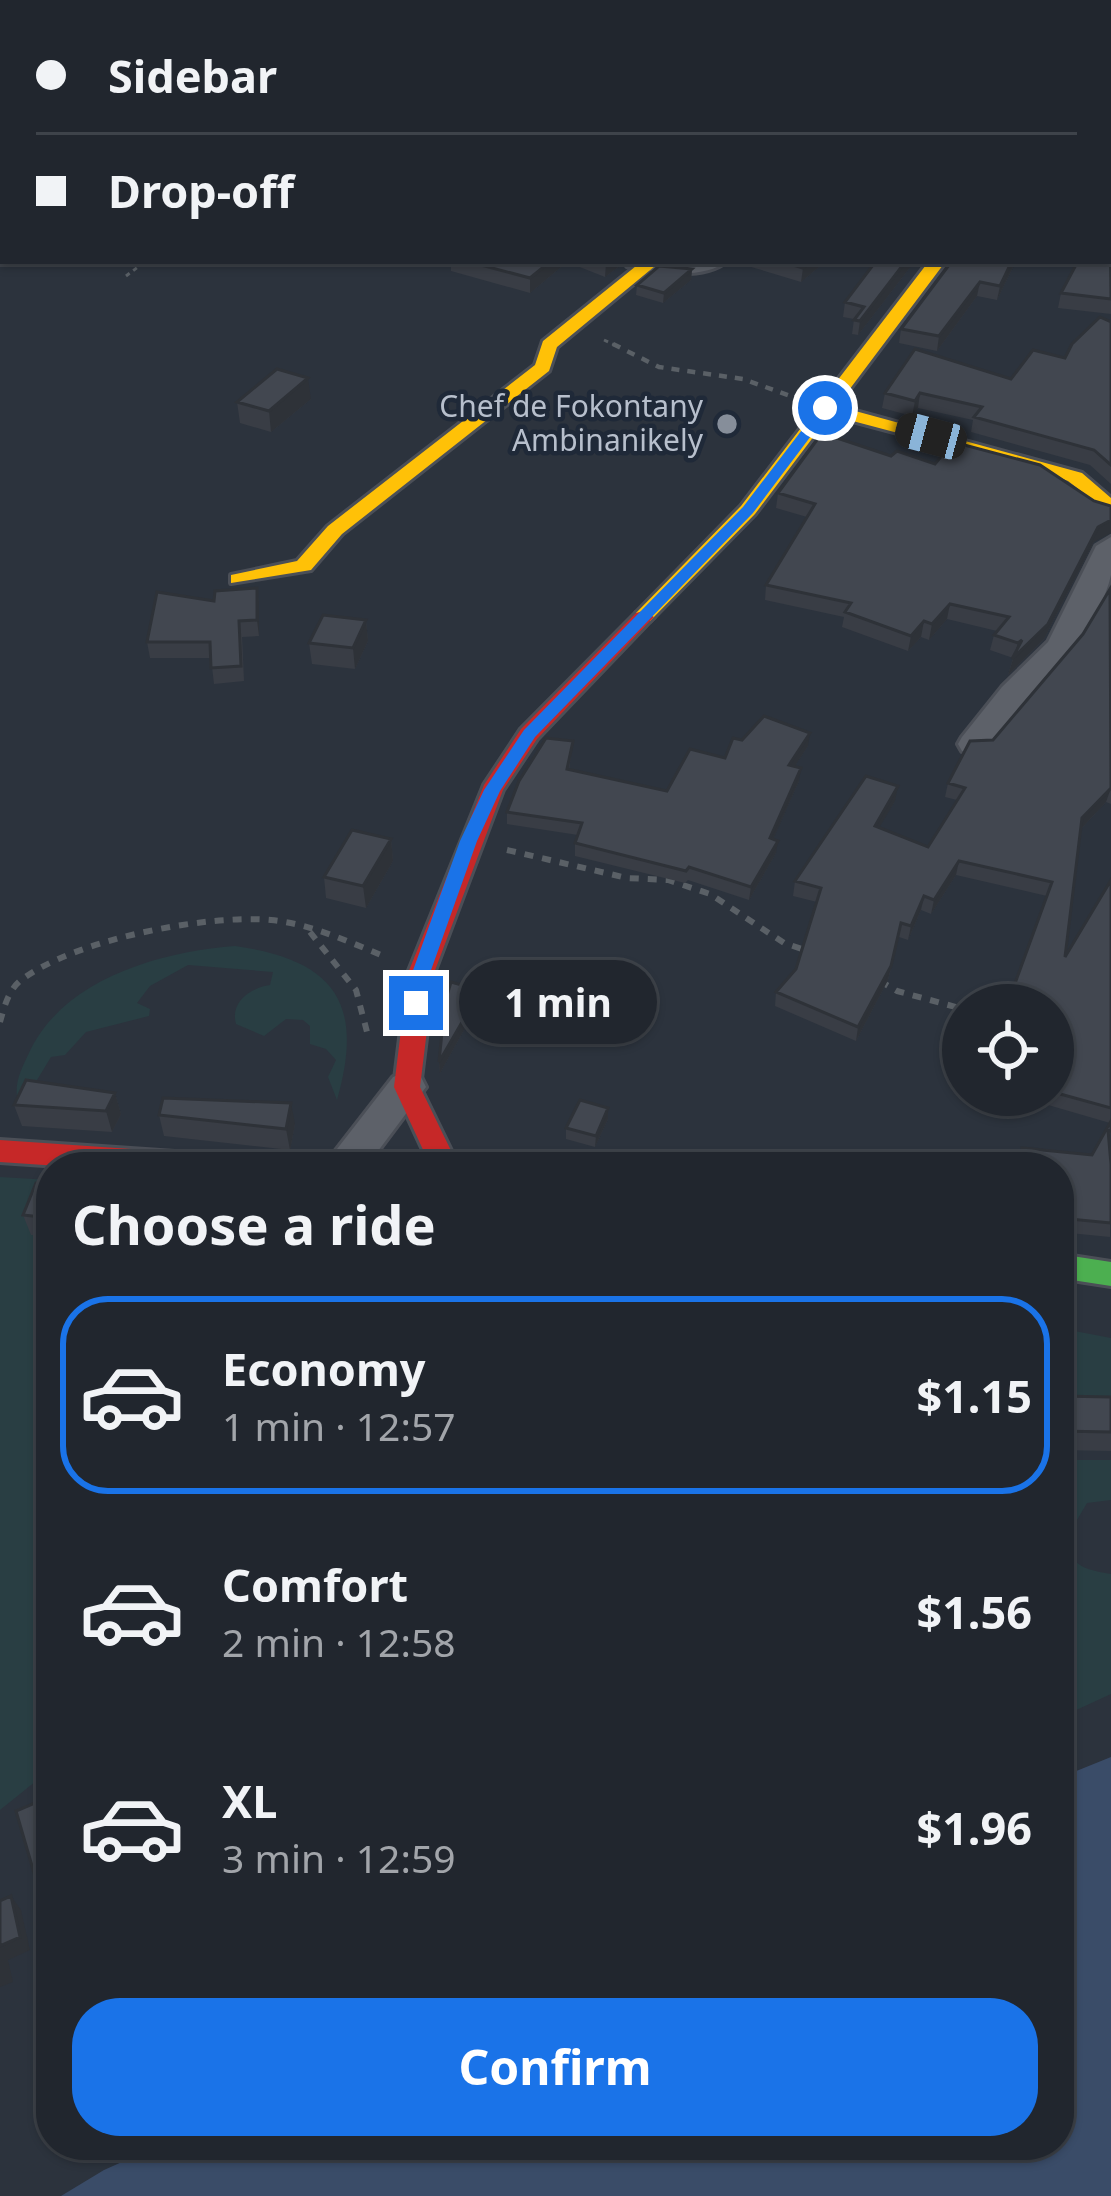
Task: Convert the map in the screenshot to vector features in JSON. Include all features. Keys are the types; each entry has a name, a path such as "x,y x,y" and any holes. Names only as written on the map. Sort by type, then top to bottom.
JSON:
{"street":[{"path":"238,579 304,566 335,530 543,367 550,345 641,264"},
{"path":"355,1152 407,1087 421,973 492,790 530,734 748,510 936,264"},
{"path":"825,408 1052,468 1076,477 1111,508"},
{"path":"974,744 1013,694 1061,646 1111,546"},
{"path":"407,1087 438,1152"},
{"path":"0,1151 36,1153"},
{"path":"1074,1268 1111,1274"}],"path":[{"path":"126,276 142,264"},
{"path":"573,328 659,367 743,379 825,408"},
{"path":"469,841 627,878 668,880 710,894 784,943 818,952"},
{"path":"0,1022 9,993 18,982 138,936 208,922 271,920 421,973"},
{"path":"307,929 338,959 367,1017 368,1039"},
{"path":"863,971 897,991 942,1004"}],"green space":[{"path":"235,946 297,962 334,991 347,1037 337,1100 328,1077 336,1060 326,1049 310,1044 310,1026 303,1020 286,1019 264,1036 236,1024 239,1003 248,993 270,985 273,972 188,965 150,986 137,1003 150,1009 149,1016 86,1032 65,1055 51,1057 23,1103 17,1097 22,1069 44,1027 89,988 145,963"},
{"path":"0,1177 36,1179 36,1781 0,1810"},
{"path":"1074,1331 1111,1338 1111,1407 1074,1408"},
{"path":"1074,1460 1111,1460 1111,1500 1087,1503 1074,1525"},
{"path":"1074,1559 1111,1574 1111,1694 1074,1711"}],"water":[{"path":"1111,1757 1111,2196 61,2196 126,2160 1074,2160 1074,1772"}],"building":[{"path":"477,264 547,264 530,278"},
{"path":"874,264 904,264 860,321 854,320 864,307 845,302"},
{"path":"950,264 1011,264 1000,286 980,282 939,336 901,329"},
{"path":"1076,264 1111,264 1111,299 1061,293"},
{"path":"659,266 692,269 664,293 637,285"},
{"path":"1100,317 1111,322 1111,465 1094,450 974,417 982,407 920,393 915,401 885,393 915,349 1011,379 1033,350 1065,358 1072,344"},
{"path":"277,369 308,378 269,411 237,402"},
{"path":"822,433 891,456 897,451 935,464 953,442 1040,465 1094,501 1111,506 1111,520 1098,527 1048,624 1012,659 1022,640 1018,643 994,635 1009,617 950,604 932,624 924,621 911,636 845,612 851,603 766,585 815,504 778,493"},
{"path":"257,588 257,620 239,621 241,666 211,668 210,642 147,642 157,592 214,601 215,591"},
{"path":"1110,589 1111,788 1082,818 1065,957 1111,880 1111,1108 1074,1098 1074,984 1015,984 1052,882 959,861 934,900 924,896 911,926 901,923 891,966 858,1027 776,992 796,969 821,888 795,881 866,776 898,786 875,826 928,847 965,788 948,783 970,741 993,740 1083,634"},
{"path":"323,615 366,620 353,648 309,643"},
{"path":"764,716 810,733 789,765 801,768 770,838 778,841 751,887 689,867 686,871 575,843 582,823 507,812 519,781 546,738 573,741 567,769 667,791 690,749 725,758 733,738 742,740"},
{"path":"352,830 391,839 363,886 324,877"},
{"path":"451,982 526,1003 503,1032 465,1017 439,1062 445,1002"},
{"path":"26,1080 115,1093 106,1111 14,1105"},
{"path":"163,1098 291,1103 286,1129 159,1115"},
{"path":"580,1100 608,1108 596,1136 566,1128"},
{"path":"1111,1121 1111,1223 1074,1219 1074,1153 1092,1155"},
{"path":"36,1183 36,1216 23,1215"},
{"path":"1074,1396 1111,1397 1111,1432 1074,1431"},
{"path":"36,1802 36,1880 16,1811"},
{"path":"11,1896 20,1937 0,1946 0,1901"}],"traffic: fast":[{"path":"1074,1268 1111,1274"}],"traffic: slow":[{"path":"643,617 748,510 936,264"},
{"path":"238,579 304,566 335,530 543,367 549,345 647,266"},
{"path":"825,408 1052,468 1075,477 1111,508"}],"traffic: jam":[{"path":"438,1152 407,1087 421,973 492,790 529,734 643,617"},
{"path":"0,1151 36,1153"}],"place":[{"name":"Chef de Fokontany Ambinanikely","path":"727,424"}],"route":[{"path":"416,1003 421,973 469,841 492,790 530,734 748,510 825,408"}]}
